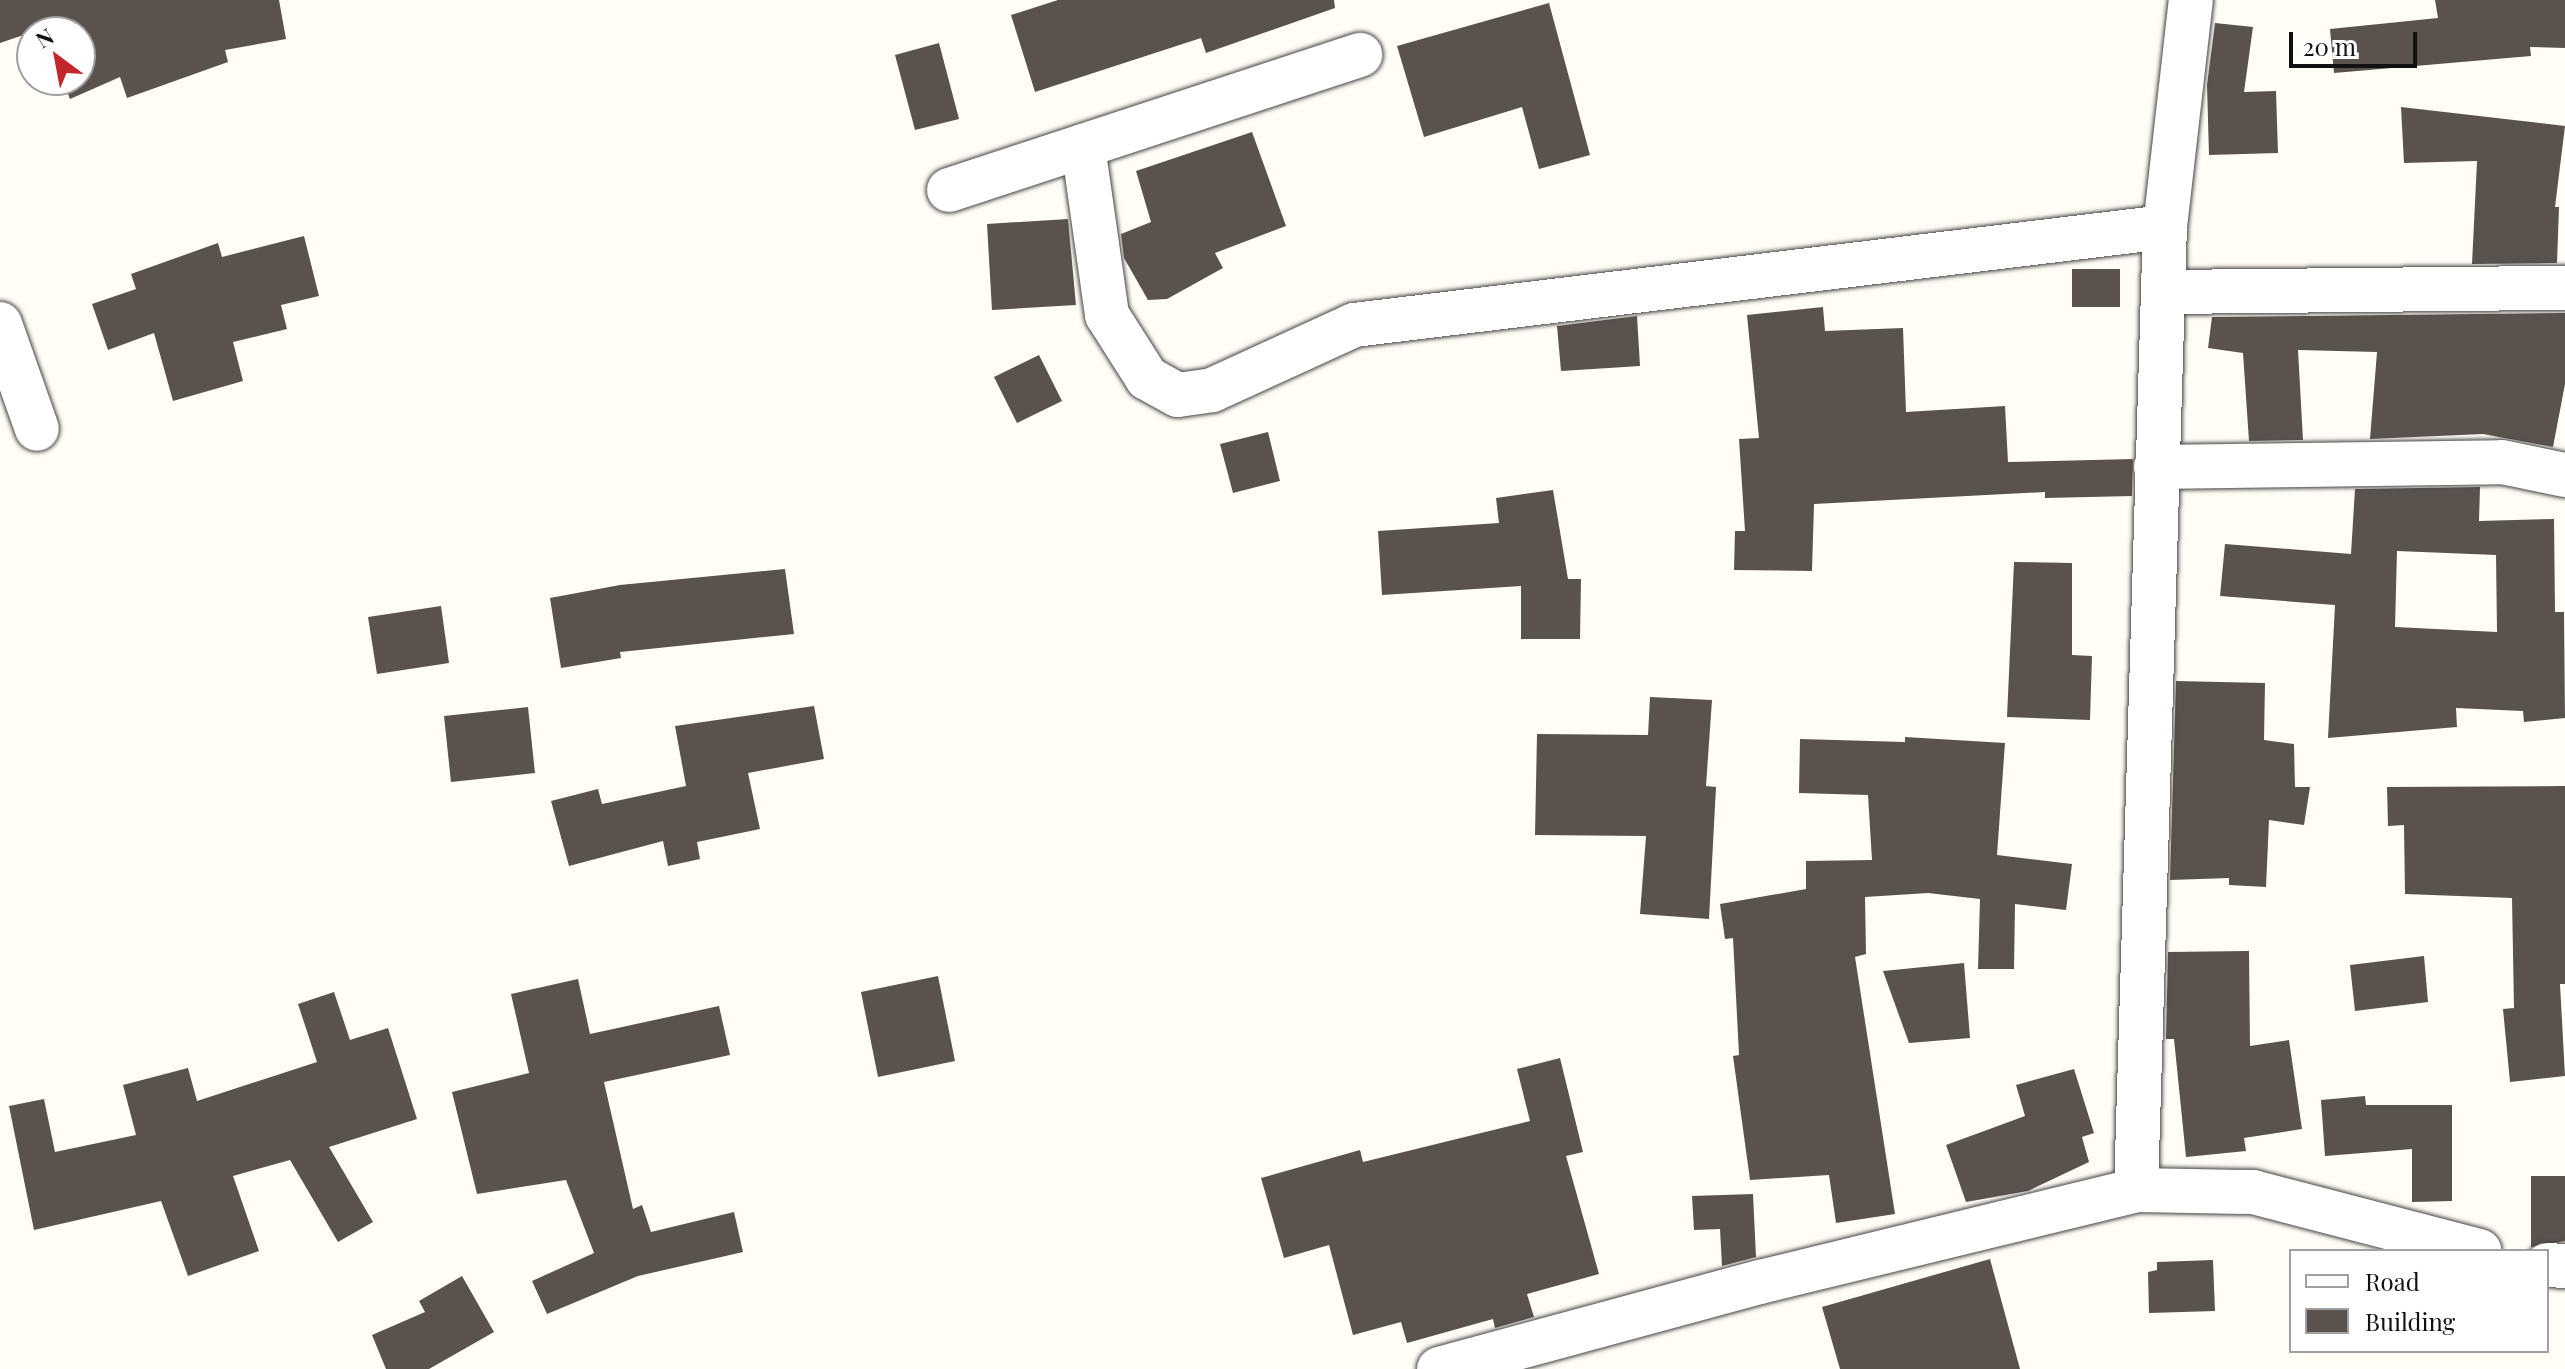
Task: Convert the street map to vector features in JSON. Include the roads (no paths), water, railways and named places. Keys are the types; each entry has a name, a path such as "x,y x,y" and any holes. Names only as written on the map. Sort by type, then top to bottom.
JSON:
{"street":[{"path":"2136,1190 2165,227 2191,0"},
{"path":"949,190 1360,55"},
{"path":"1083,146 1107,315 1147,378 1178,395 1212,390 1354,325 2165,227"},
{"path":"2165,292 2565,288"},
{"path":"0,324 37,429"},
{"path":"2156,467 2502,462 2565,475"},
{"path":"1439,1369 1760,1282 2136,1190 2253,1192 2471,1249"}]}
